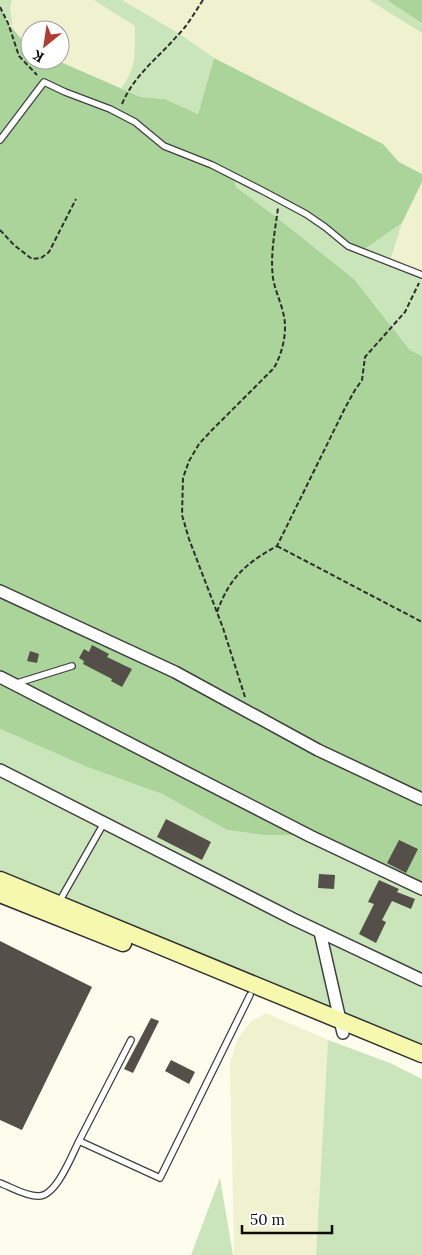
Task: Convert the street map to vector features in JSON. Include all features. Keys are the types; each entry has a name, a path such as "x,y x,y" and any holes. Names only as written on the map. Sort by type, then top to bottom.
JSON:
{"main road":[{"path":"0,880 55,910 250,995 342,1026"},
{"path":"0,894 55,910 342,1026 421,1060"}],"street":[{"path":"0,591 175,672 318,750 422,799"},
{"path":"0,677 310,836 422,889"},
{"path":"0,770 320,932 422,980"},
{"path":"320,932 342,1026"}],"lane":[{"path":"0,140 44,82 135,122 164,146 212,165 279,200 325,227 348,246 422,275"},
{"path":"14,684 72,666"},
{"path":"55,910 104,822"},
{"path":"79,1141 160,1178 250,995"},
{"path":"0,1183 38,1197 48,1193 65,1170 131,1040"}],"path":[{"path":"118,113 127,91 137,77 180,34 203,0"},
{"path":"0,7 8,23 19,56 44,82"},
{"path":"0,230 32,259 41,258 49,252 76,199"},
{"path":"254,715 243,693 217,612 189,539 182,515 183,478 189,461 199,444 274,368 279,358 285,325 284,312 273,277 272,254 279,200"},
{"path":"217,612 225,591 237,576 255,559 277,546 345,408 362,380 365,358 405,312 416,293 422,275"},
{"path":"277,546 422,622"}],"green space":[{"path":"0,0 12,0 10,7 13,28 0,7"},
{"path":"12,0 94,0 135,26 135,55 130,77 121,88 70,66 70,20 20,20 20,37 13,28 10,7"},
{"path":"94,0 122,0 180,34 214,58 198,114 165,99 141,97 121,88 130,74 134,59 135,26"},
{"path":"122,0 369,0 422,33 422,174 399,162 383,144 214,58 180,34"},
{"path":"369,0 422,0 422,33"},
{"path":"388,0 422,0 422,23 390,2"},
{"path":"0,7 8,23 20,37 20,70 70,70 70,66 141,97 165,99 198,114 214,58 383,144 399,162 422,174 422,182 402,223 360,252 325,227 234,177 236,187 354,279 410,350 422,356 422,889 310,836 263,835 227,830 162,794 87,767 0,729"},
{"path":"234,176 306,214 360,251 402,223 390,261 422,275 422,356 410,350 354,279 236,187"},
{"path":"422,182 422,275 390,261 402,223"},
{"path":"0,729 87,767 162,794 227,830 263,835 310,836 422,889 422,1048 0,874"},
{"path":"266,1013 328,1040 316,1255 234,1255 230,1063 237,1040 250,1022"},
{"path":"328,1040 390,1063 422,1079 422,1255 316,1255"},
{"path":"220,1178 233,1255 191,1255"}],"building":[{"path":"92,645 109,654 107,657 132,669 122,687 111,681 112,679 83,664 84,661 79,658 84,649 89,652"},
{"path":"30,651 39,654 37,663 27,661"},
{"path":"166,819 211,842 202,860 157,837"},
{"path":"399,840 418,849 406,873 387,863"},
{"path":"319,874 335,875 334,889 318,888"},
{"path":"379,880 399,889 397,892 415,899 411,909 392,901 382,920 386,922 376,943 359,934 374,904 368,902"},
{"path":"0,941 92,987 22,1130 0,1120"},
{"path":"151,1018 159,1021 133,1073 124,1069"},
{"path":"171,1060 195,1072 189,1084 165,1071"}]}
